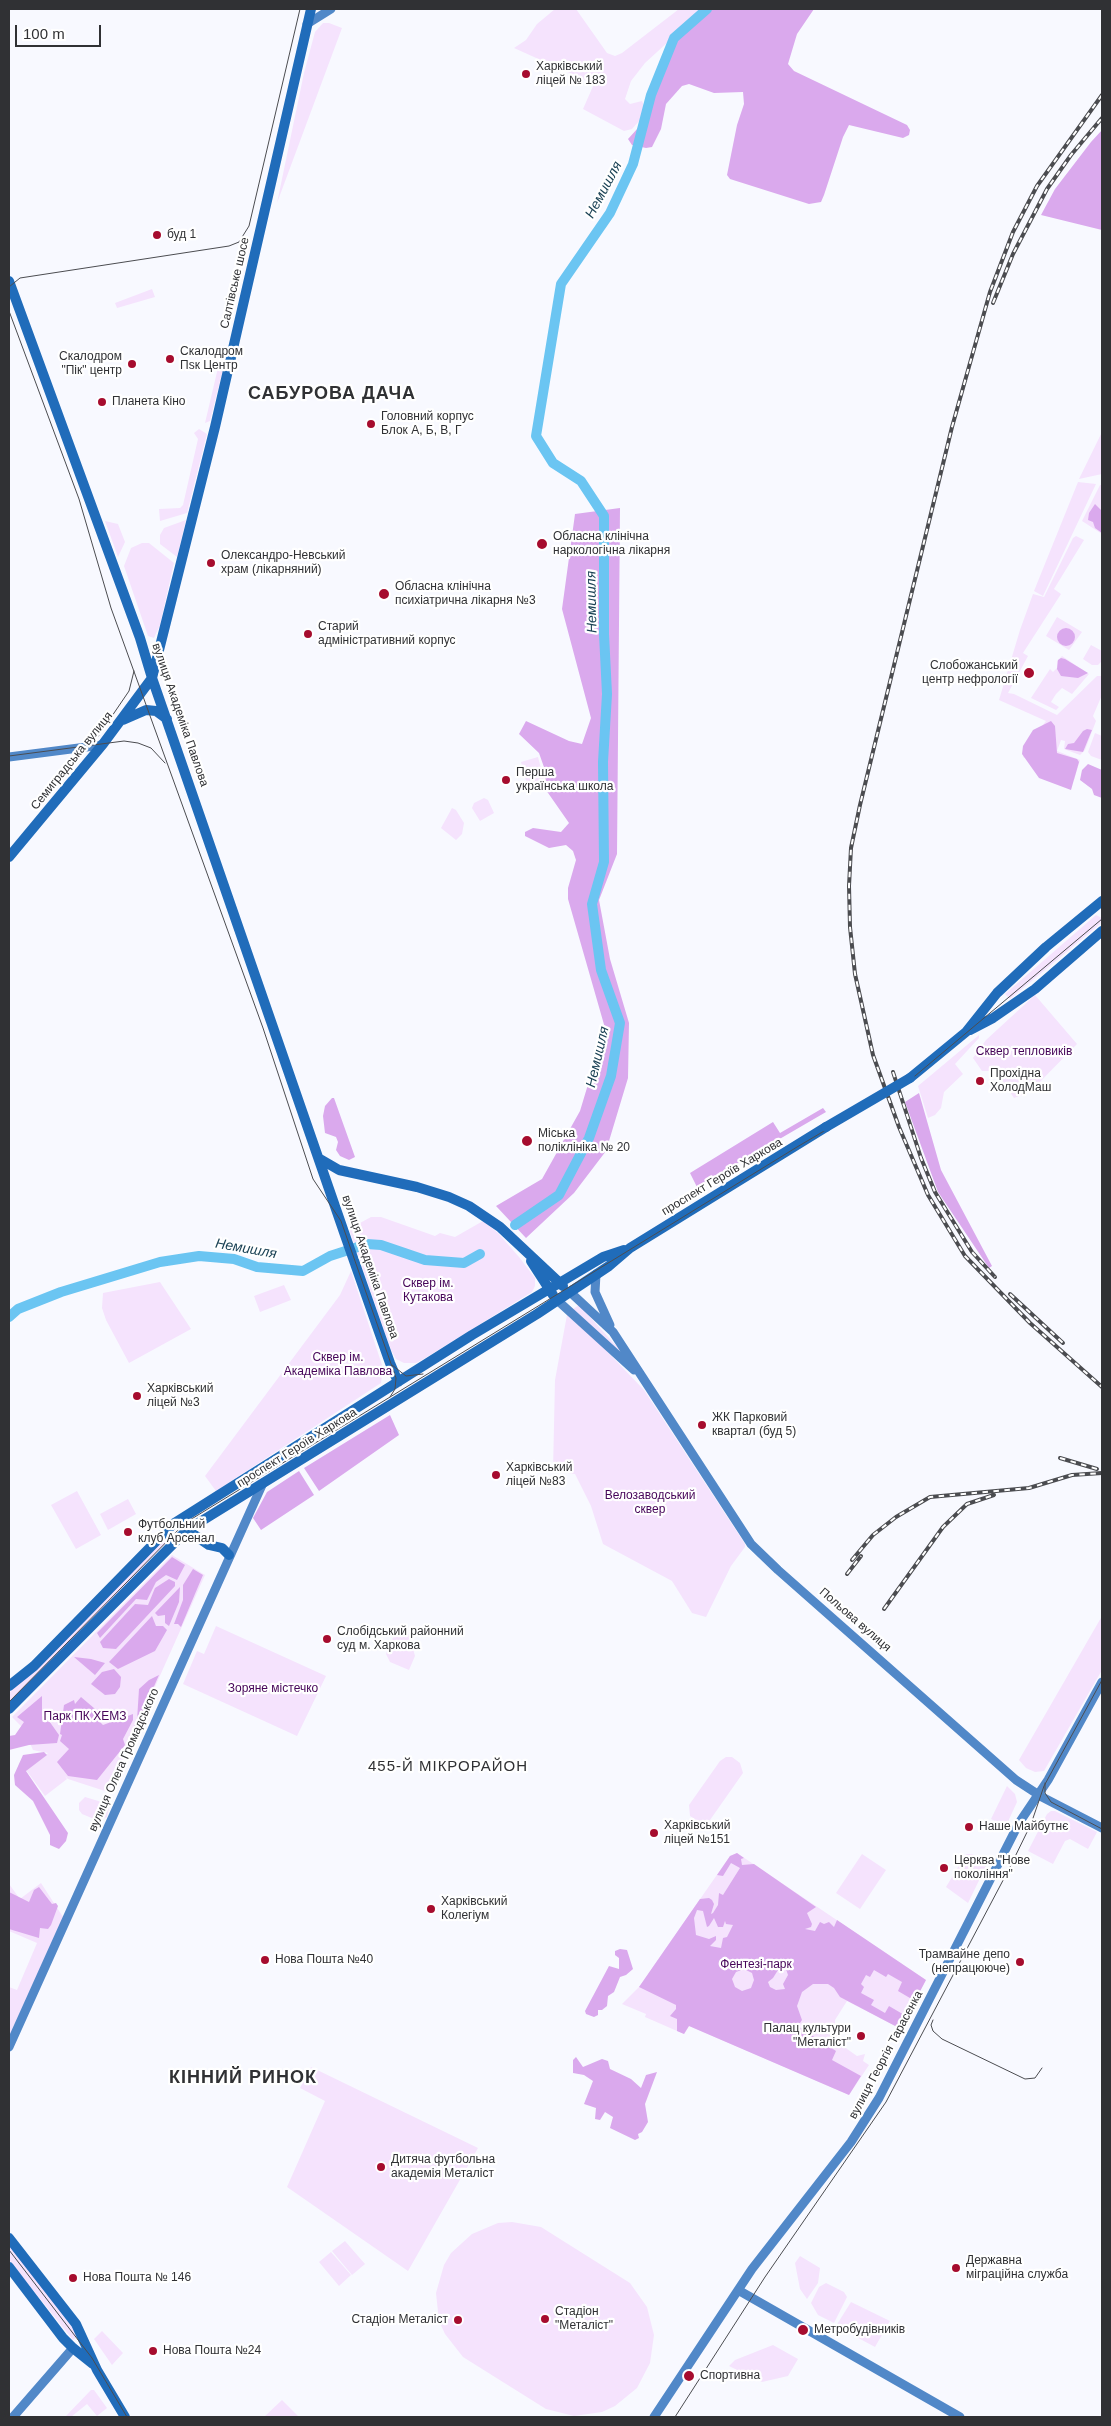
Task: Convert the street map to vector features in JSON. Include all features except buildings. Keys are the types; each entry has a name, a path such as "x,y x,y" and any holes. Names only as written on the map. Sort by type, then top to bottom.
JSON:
{"main road":[{"name":"Салтівське шосе","path":"152,678 215,427 312,9"},
{"path":"307,24 331,9"},
{"name":"вулиця Академіка Павлова","path":"9,281 140,638 152,678 320,1159 354,1262 398,1382"},
{"path":"140,638 147,644 153,644 163,634"},
{"name":"Семиградська вулиця","path":"9,857 102,745 152,678"},
{"path":"120,721 146,710 156,712 167,719"},
{"path":"9,758 102,745"},
{"path":"966,1032 997,993 1046,947 1102,901"},
{"path":"966,1032 993,1018 1035,989 1102,932"},
{"name":"проспект Героїв Харкова","path":"9,1709 187,1530 382,1411 570,1292 630,1248 826,1127 910,1078 966,1032"},
{"path":"320,1159 339,1170 417,1187 458,1200 500,1227 524,1249 554,1286 557,1300"},
{"name":"проспект Героїв Харкова","path":"9,1686 65,1634 168,1529 190,1513 554,1286 604,1258 630,1248"},
{"path":"524,1249 543,1280 570,1292"},
{"name":"Польова вулиця","path":"596,1274 595,1292 613,1332 752,1544 991,1759 1038,1795 1102,1828"},
{"name":"Польова вулиця","path":"570,1292 613,1332"},
{"name":"Польова вулиця","path":"557,1300 644,1379"},
{"path":"382,1411 395,1395 398,1382"},
{"path":"263,1483 278,1457"},
{"name":"вулиця Олега Громадського","path":"9,2047 263,1483"},
{"path":"190,1513 186,1523 187,1530 209,1545 222,1548 229,1555"},
{"name":"вулиця Георгія Тарасенка","path":"654,2417 738,2290 789,2220 856,2135 879,2098 1018,1825 1038,1795 1102,1682"},
{"path":"9,2238 82,2334 96,2367 125,2417"},
{"path":"9,2267 73,2348 96,2367"},
{"path":"738,2290 960,2417"},
{"path":"13,2417 73,2348 82,2334"}],"green space":[{"path":"555,9 576,9 607,53 615,56 622,53 679,9 704,9 645,63 631,81 625,99 630,104 642,101 645,108 640,120 632,129 624,131 583,109 594,84 514,48 526,40 537,24"},
{"path":"710,9 814,9 797,34 788,64 794,71 907,125 910,130 909,135 903,138 849,125 843,137 821,202 809,204 730,179 727,175 737,125 744,104 743,92 714,93 689,84 682,86 666,104 661,129 652,147 646,148 632,145 628,139 648,117 666,63 678,38"},
{"path":"323,23 329,23 342,28 277,203 304,73 315,32"},
{"path":"1102,130 1102,230 1041,215 1055,189"},
{"path":"152,289 155,297 117,308 115,303"},
{"path":"221,355 226,357 210,421 205,423"},
{"path":"199,429 207,434 187,513 160,521 159,509 180,508 183,505 198,439 194,433"},
{"path":"1102,432 1102,474 1079,479"},
{"path":"1078,482 1096,484 1043,596 1034,591"},
{"path":"1100,485 1102,485 1102,534 1082,521"},
{"path":"1095,504 1102,511 1102,533 1095,528 1093,522 1088,520 1089,513"},
{"path":"620,508 617,854 599,900 610,959 629,1023 628,1078 606,1151 574,1193 526,1238 496,1206 542,1179 580,1111 605,1028 568,899 568,888 576,860 573,851 566,845 549,848 525,836 525,832 533,828 561,832 569,823 546,790 545,770 539,753 519,734 526,721 569,741 582,744 591,718 562,609 575,514"},
{"path":"186,520 177,557 160,544 160,535 164,528"},
{"path":"105,521 118,524 125,542 118,557"},
{"path":"1076,536 1084,540 1054,589 1061,594 1023,653 1028,656 1008,693 1014,694 1057,715 1097,676 1102,676 1102,695 1093,716 1096,721 1085,750 1080,755 1064,749 1065,741 1061,740 1057,751 1080,760 1074,780 1023,757 1031,740 1046,721 999,700 1033,594 1044,597 1073,538"},
{"path":"142,543 149,543 174,563 160,625 154,638 148,636 124,566 131,548"},
{"path":"1057,617 1082,632 1069,650 1046,636"},
{"path":"1066,628 1072,631 1075,637 1072,643 1066,646 1060,643 1057,637 1060,631"},
{"path":"1091,645 1102,651 1102,661 1098,665 1092,665 1083,659"},
{"path":"1062,656 1089,674 1072,694 1062,688 1056,694 1051,702 1059,707 1056,710 1031,698 1050,669 1053,672 1057,668 1057,661"},
{"path":"1061,658 1088,673 1078,678 1061,676 1057,669 1058,660"},
{"path":"1051,721 1055,726 1057,753 1077,759 1079,762 1071,790 1039,778 1022,754 1023,746 1033,730"},
{"path":"1087,729 1092,730 1083,752 1065,749 1068,744 1074,743 1083,731"},
{"path":"1095,733 1102,736 1102,760 1091,756 1088,752"},
{"path":"538,757 545,784 528,788 521,762"},
{"path":"1088,764 1102,770 1102,798 1094,795 1092,789 1080,780 1082,770"},
{"path":"484,798 488,800 494,813 480,821 472,808 474,803"},
{"path":"452,808 456,810 464,823 462,834 456,840 441,828"},
{"path":"1096,915 1102,918 1100,924 1010,999 1005,994"},
{"name":"Сквер тепловиків","path":"1035,995 1077,1044 1030,1092 1014,1098 996,1071 982,1071 973,1058 986,1040"},
{"path":"979,1035 979,1038 955,1064 963,1074 944,1092 941,1108 935,1115 928,1118 918,1086"},
{"path":"919,1093 941,1170 992,1266 989,1268 938,1192 905,1102"},
{"path":"334,1098 355,1157 349,1160 340,1156 336,1150 338,1142 336,1137 325,1133 323,1116 325,1106"},
{"path":"823,1108 826,1112 697,1187 690,1173 773,1122 780,1133"},
{"name":"Сквер ім. Кутакова","path":"371,1217 381,1217 435,1236 440,1233 455,1237 483,1221 498,1233 519,1257 535,1278 535,1286 532,1292 422,1360 416,1363 404,1363 396,1359 391,1350 349,1229"},
{"name":"Сквер ім. Академіка Павлова","path":"351,1271 383,1368 381,1383 216,1491 205,1476 340,1295"},
{"path":"160,1282 191,1329 129,1363 106,1320 102,1308 103,1293"},
{"path":"284,1285 291,1300 260,1312 254,1296"},
{"path":"579,1305 620,1350 620,1352 573,1309"},
{"name":"Велозаводський сквер","path":"567,1315 600,1344 644,1390 745,1544 745,1547 731,1566 706,1617 692,1613 672,1581 603,1544 591,1506 575,1474 553,1471 555,1380"},
{"path":"390,1415 399,1435 319,1491 304,1468"},
{"path":"299,1471 314,1495 261,1530 253,1518 267,1492"},
{"path":"77,1491 101,1535 76,1549 51,1505"},
{"path":"128,1499 136,1514 108,1530 100,1514"},
{"path":"164,1537 168,1541 9,1705 9,1693"},
{"name":"Парк ПК ХЕМЗ","path":"172,1555 205,1575 108,1792 68,1779 65,1776 67,1779 45,1796 26,1770 48,1753 33,1750 23,1728 12,1717"},
{"path":"172,1557 185,1565 177,1580 166,1575 156,1582 147,1600 136,1599 100,1638 97,1633"},
{"path":"193,1569 203,1575 181,1627 178,1624 174,1624 183,1600 183,1585"},
{"path":"169,1579 175,1582 175,1586 116,1649 103,1648 100,1642 135,1604 148,1605 155,1588"},
{"path":"180,1587 179,1602 169,1626 165,1623 165,1615 158,1616 155,1613"},
{"path":"152,1616 156,1626 163,1626 167,1630 155,1651 118,1669 109,1662"},
{"path":"1102,1616 1102,1670 1044,1771 1035,1772 1026,1768 1019,1760"},
{"name":"Зоряне містечко","path":"216,1626 326,1676 297,1736 183,1684 197,1651 204,1654"},
{"path":"401,1630 409,1634 415,1656 409,1670 390,1662 386,1654 394,1635"},
{"path":"74,1657 91,1659 105,1663 95,1675"},
{"path":"114,1669 121,1677 120,1687 115,1694 105,1695 91,1684 102,1672"},
{"path":"159,1675 129,1743 127,1742 137,1720 139,1689 149,1680"},
{"path":"42,1696 42,1716 47,1718 59,1735 57,1743 29,1745 9,1750 9,1736 15,1735 24,1722 17,1717"},
{"path":"81,1697 108,1720 100,1722 103,1725 133,1714 133,1720 123,1739 125,1745 97,1780 68,1776 57,1762 69,1749 60,1741 64,1705 74,1700 75,1704"},
{"path":"44,1752 47,1755 26,1771 68,1833 66,1841 59,1849 50,1845 50,1835 33,1801 15,1785 14,1775 23,1755"},
{"path":"726,1757 732,1757 740,1763 743,1773 710,1820 699,1822 690,1816 689,1805 720,1761"},
{"path":"1007,1786 1015,1794 1017,1802 1006,1826 991,1819"},
{"path":"85,1797 105,1803 109,1808 107,1817 99,1821 82,1814 79,1810 79,1803"},
{"path":"1055,1811 1097,1832 1088,1849 1070,1839 1065,1841 1053,1864 1028,1851 1047,1814"},
{"name":"Фентезі-парк","path":"737,1853 926,1980 899,2028 847,2001 835,2020 835,2025 842,2029 844,2026 848,2031 838,2034 840,2044 857,2056 865,2054 863,2061 869,2065 849,2095 689,2026 684,2034 645,2017 646,2014 622,2004 639,1987 730,1856"},
{"name":"Фентезі-парк","path":"737,1853 744,1858 741,1859 742,1865 754,1864 816,1907 807,1913 812,1924 811,1927 805,1929 815,1931 820,1922 824,1924 829,1922 834,1927 837,1920 926,1980 915,2001 898,1991 902,1982 888,1974 886,1977 874,1970 870,1977 866,1975 861,1984 864,1987 861,1993 874,2000 871,2005 885,2013 889,2006 906,2016 899,2028 840,1997 834,1988 828,1984 813,1984 802,1992 797,2006 802,2020 798,2026 836,2051 832,2060 861,2076 849,2095 689,2026 684,2034 677,2031 677,2019 670,2016 676,2009 676,2005 639,1987 700,1899 709,1898 712,1900 714,1904 711,1914 713,1913 718,1905 719,1893 723,1895 740,1868 731,1863 723,1876 717,1875 730,1856","holes":["697,1910 703,1911 707,1927 714,1918 718,1927 723,1927 725,1921 726,1924 733,1925 727,1937 723,1938 721,1948 710,1946 716,1940 716,1936 709,1939 696,1935 694,1918","785,1966 788,1975 783,1984 785,1989 776,1990 770,1987 768,1982 778,1970","744,1969 752,1973 754,1980 751,1988 742,1991 735,1987 732,1979 736,1972"]},
{"path":"862,1854 886,1870 860,1909 836,1893"},
{"path":"966,1854 972,1854 988,1862 968,1903 946,1887"},
{"path":"41,1883 63,1917 9,2037 9,1987 17,1990 37,1943 9,1931 9,1884 20,1899"},
{"path":"39,1887 52,1904 56,1903 58,1906 51,1925 48,1929 40,1928 39,1938 9,1929 9,1892 29,1902 34,1890"},
{"path":"620,1949 627,1950 633,1969 620,1977 614,1992 608,1996 607,2006 602,2010 598,2010 598,2015 594,2017 586,2014 585,2011 609,1966 619,1969 619,1958 615,1955 615,1951"},
{"path":"576,2057 583,2067 602,2059 608,2061 610,2069 631,2079 641,2088 646,2075 657,2072 645,2104 648,2122 642,2132 638,2134 639,2138 635,2140 610,2128 613,2117 605,2112 600,2120 595,2119 596,2108 584,2104 593,2081 584,2075 573,2073 573,2060"},
{"name":"Дитяча футбольна академія Металіст","path":"311,2067 478,2148 408,2271 287,2187 325,2101 300,2088"},
{"name":"Стадіон \"Металіст\"","path":"512,2222 541,2227 630,2283 647,2307 654,2335 650,2363 637,2388 615,2406 602,2412 574,2416 546,2409 463,2357 445,2334 439,2321 436,2293 444,2265 451,2253 472,2234 498,2223"},
{"path":"345,2241 365,2264 352,2275 332,2251"},
{"path":"9,2244 78,2335 73,2340 9,2260"},
{"path":"331,2252 351,2275 339,2286 319,2262"},
{"path":"800,2256 820,2268 818,2283 807,2299 800,2289 795,2263"},
{"path":"826,2283 844,2292 847,2297 834,2323 818,2315 811,2303 819,2287"},
{"path":"851,2302 890,2321 875,2347 836,2326"},
{"path":"102,2331 123,2353 112,2365 94,2339"},
{"path":"773,2345 798,2359 788,2376 762,2382 729,2366 735,2360"},
{"path":"91,2390 94,2390 107,2408 97,2416 87,2404 71,2417 65,2417"},
{"path":"282,2400 299,2417 264,2417"}],"waterway":[{"name":"Немишля","path":"515,1225 559,1195 589,1138 611,1076 620,1023 601,970 592,904 604,862 603,762 607,694 604,634 604,516 581,481 553,463 536,436 561,284 610,213 633,164 651,95 674,38 707,9"},
{"name":"Немишля","path":"9,1317 18,1309 61,1292 160,1262 199,1256 234,1259 257,1267 303,1271 330,1256 367,1244 381,1245 425,1260 464,1263 480,1254"}],"tram line":[{"path":"9,287 20,278 229,246 239,242 249,226 300,9"},
{"path":"9,311 79,499 111,608 263,1028 313,1179 341,1221 396,1378 395,1389 390,1397"},
{"path":"88,746 97,738 129,691 134,671"},
{"path":"9,756 124,741 138,743 151,748 165,763"},
{"path":"9,1702 185,1523 797,1147 909,1081 1102,919"},
{"path":"392,1365 406,1376 423,1374"},
{"path":"675,2417 765,2277 886,2102 1009,1869 1031,1824 1044,1786 1102,1680"},
{"path":"1045,1783 1045,1793 1051,1802 1102,1829"},
{"path":"933,2020 931,2025 933,2031 942,2039 1025,2079 1035,2078 1042,2068"},
{"path":"9,2250 92,2358 127,2417"}],"railway":[{"path":"1102,95 1037,186 1013,232 990,292 952,427 860,805 851,848 849,886 850,927 855,974 873,1055 899,1127 928,1195 965,1256 1030,1323 1102,1387"},
{"path":"993,303 1013,254 1047,189 1071,155 1102,118"},
{"path":"893,1072 921,1158 935,1192 972,1252 995,1277"},
{"path":"1010,1294 1063,1343"},
{"path":"1060,1458 1097,1469"},
{"path":"852,1560 873,1535 896,1517 930,1497 1029,1488 1072,1475 1102,1473"},
{"path":"884,1609 943,1527 967,1504 994,1495"},
{"path":"847,1574 861,1556"}],"place":[{"name":"Харківський ліцей № 183","path":"526,74"},
{"name":"буд 1","path":"157,235"},
{"name":"Скалодром Пsк Центр","path":"170,359"},
{"name":"Скалодром \"Пік\" центр","path":"132,364"},
{"name":"Планета Кіно","path":"102,402"},
{"name":"Головний корпус Блок А, Б, В, Г","path":"371,424"},
{"name":"Обласна клінічна наркологічна лікарня","path":"542,544"},
{"name":"Олександро-Невський храм (лікарняний)","path":"211,563"},
{"name":"Обласна клінічна психіатрична лікарня №3","path":"384,594"},
{"name":"Старий адміністративний корпус","path":"308,634"},
{"name":"Слобожанський центр нефрології","path":"1029,673"},
{"name":"Перша українська школа","path":"506,780"},
{"name":"Прохідна ХолодМаш","path":"980,1081"},
{"name":"Міська поліклініка № 20","path":"527,1141"},
{"name":"Харківський ліцей №3","path":"137,1396"},
{"name":"ЖК Парковий квартал (буд 5)","path":"702,1425"},
{"name":"Харківський ліцей №83","path":"496,1475"},
{"name":"Футбольний клуб Арсенал","path":"128,1532"},
{"name":"Слобідський районний суд м. Харкова","path":"327,1639"},
{"name":"Наше Майбутнє","path":"969,1827"},
{"name":"Харківський ліцей №151","path":"654,1833"},
{"name":"Церква \"Нове покоління\"","path":"944,1868"},
{"name":"Харківський Колегіум","path":"431,1909"},
{"name":"Нова Пошта №40","path":"265,1960"},
{"name":"Трамвайне депо (непрацююче)","path":"1020,1962"},
{"name":"Палац культури \"Металіст\"","path":"861,2036"},
{"name":"Дитяча футбольна академія Металіст","path":"381,2167"},
{"name":"Державна міграційна служба","path":"956,2268"},
{"name":"Нова Пошта № 146","path":"73,2278"},
{"name":"Стадіон \"Металіст\"","path":"545,2319"},
{"name":"Стадіон Металіст","path":"458,2320"},
{"name":"Метробудівників","path":"803,2330"},
{"name":"Нова Пошта №24","path":"153,2351"},
{"name":"Спортивна","path":"689,2376"}],"district":[{"name":"САБУРОВА ДАЧА","path":"332,394"},
{"name":"455-Й МІКРОРАЙОН","path":"448,1767"},
{"name":"КІННИЙ РИНОК","path":"243,2078"}]}
